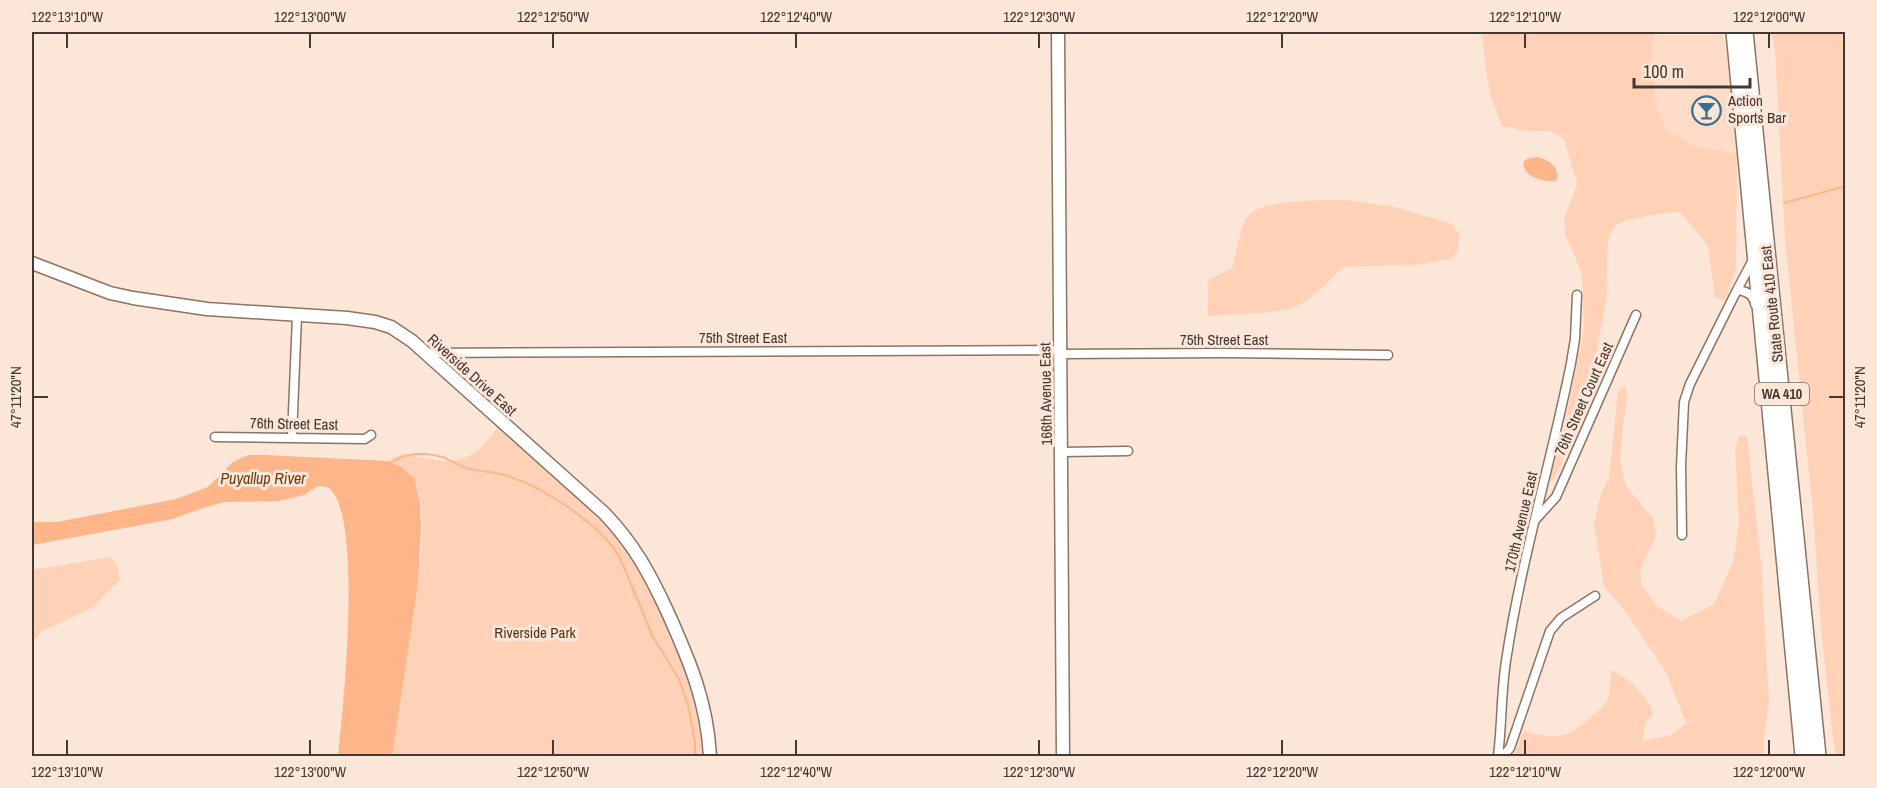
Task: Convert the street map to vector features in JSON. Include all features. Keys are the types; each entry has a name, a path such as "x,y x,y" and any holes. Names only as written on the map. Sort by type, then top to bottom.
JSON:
{"highway":[{"name":"State Route 410 East","path":"1734,32 1803,756"},
{"name":"State Route 410 East","path":"1745,32 1818,756"}],"street":[{"name":"166th Avenue East","path":"1058,32 1063,756"},
{"path":"1682,535 1681,466 1684,402 1690,384 1756,255"},
{"name":"Riverside Drive East","path":"32,263 110,293 133,298 207,309 346,318 384,324 412,341 604,513 632,544 656,587 698,686 706,717 710,756"},
{"path":"1737,290 1750,293 1755,300 1758,325 1764,339"},
{"name":"170th Avenue East","path":"1498,756 1505,662 1534,521 1571,363 1575,339 1577,295"},
{"name":"76th Street Court East","path":"1534,521 1556,497 1636,315"},
{"path":"292,437 297,316"},
{"name":"75th Street East","path":"425,353 1224,352 1388,355"},
{"name":"76th Street East","path":"215,437 365,439 371,435"},
{"path":"1062,452 1128,451"},
{"path":"1503,756 1510,748 1550,631 1561,618 1595,596"}],"shaded area":[{"path":"1654,32 1723,32 1737,154 1693,146 1666,129 1657,108 1651,57"}],"green space":[{"path":"1482,32 1654,32 1651,57 1657,108 1666,129 1693,146 1737,154 1736,269 1725,300 1715,298 1708,246 1680,212 1635,218 1618,224 1611,232 1608,247 1606,302 1591,376 1575,431 1552,482 1550,478 1561,443 1584,329 1582,274 1565,234 1564,220 1577,184 1564,139 1551,131 1529,131 1502,126 1491,98"},
{"path":"1771,32 1845,32 1845,756 1836,756 1821,628 1813,513 1785,240 1775,50"},
{"path":"1348,200 1395,207 1452,224 1459,234 1458,250 1451,259 1414,265 1342,267 1314,295 1296,306 1264,313 1208,316 1208,280 1232,268 1241,233 1249,215 1256,210 1281,203"},
{"path":"1626,386 1627,397 1620,462 1626,486 1653,518 1656,536 1640,570 1641,583 1657,606 1681,621 1714,604 1733,562 1739,524 1735,450 1739,436 1747,436 1761,562 1769,704 1763,744 1765,756 1511,756 1515,753 1523,731 1551,736 1565,735 1597,712 1608,698 1612,670 1637,689 1651,708 1653,714 1645,723 1643,741 1671,735 1686,723 1666,672 1628,615 1604,586 1594,524 1600,497 1609,477 1618,391"},
{"name":"Riverside Park","path":"498,426 620,537 638,560 682,658 693,689 700,717 703,756 392,756 419,575 422,519 417,488 409,476 388,461 403,453 445,461 457,460 478,450"},
{"path":"111,557 117,566 120,580 93,607 41,632 32,642 32,570"}],"water":[{"path":"1537,157 1553,165 1557,172 1556,181 1534,177 1526,171 1524,161"},
{"name":"Puyallup River","path":"248,455 388,461 401,467 414,478 420,504 421,528 418,583 392,756 338,756 347,658 348,571 345,534 339,504 328,487 318,486 304,495 278,501 224,502 173,519 32,545 32,522 57,522 176,499 208,487 233,462"}],"waterway":[{"path":"1784,203 1846,186"},
{"path":"392,462 404,456 432,455 445,458 466,468 507,476 554,498 586,520 600,533 620,558 653,637 679,679 688,705 695,756"}],"place":[{"name":"Action Sports Bar","path":"1707,110"}]}
